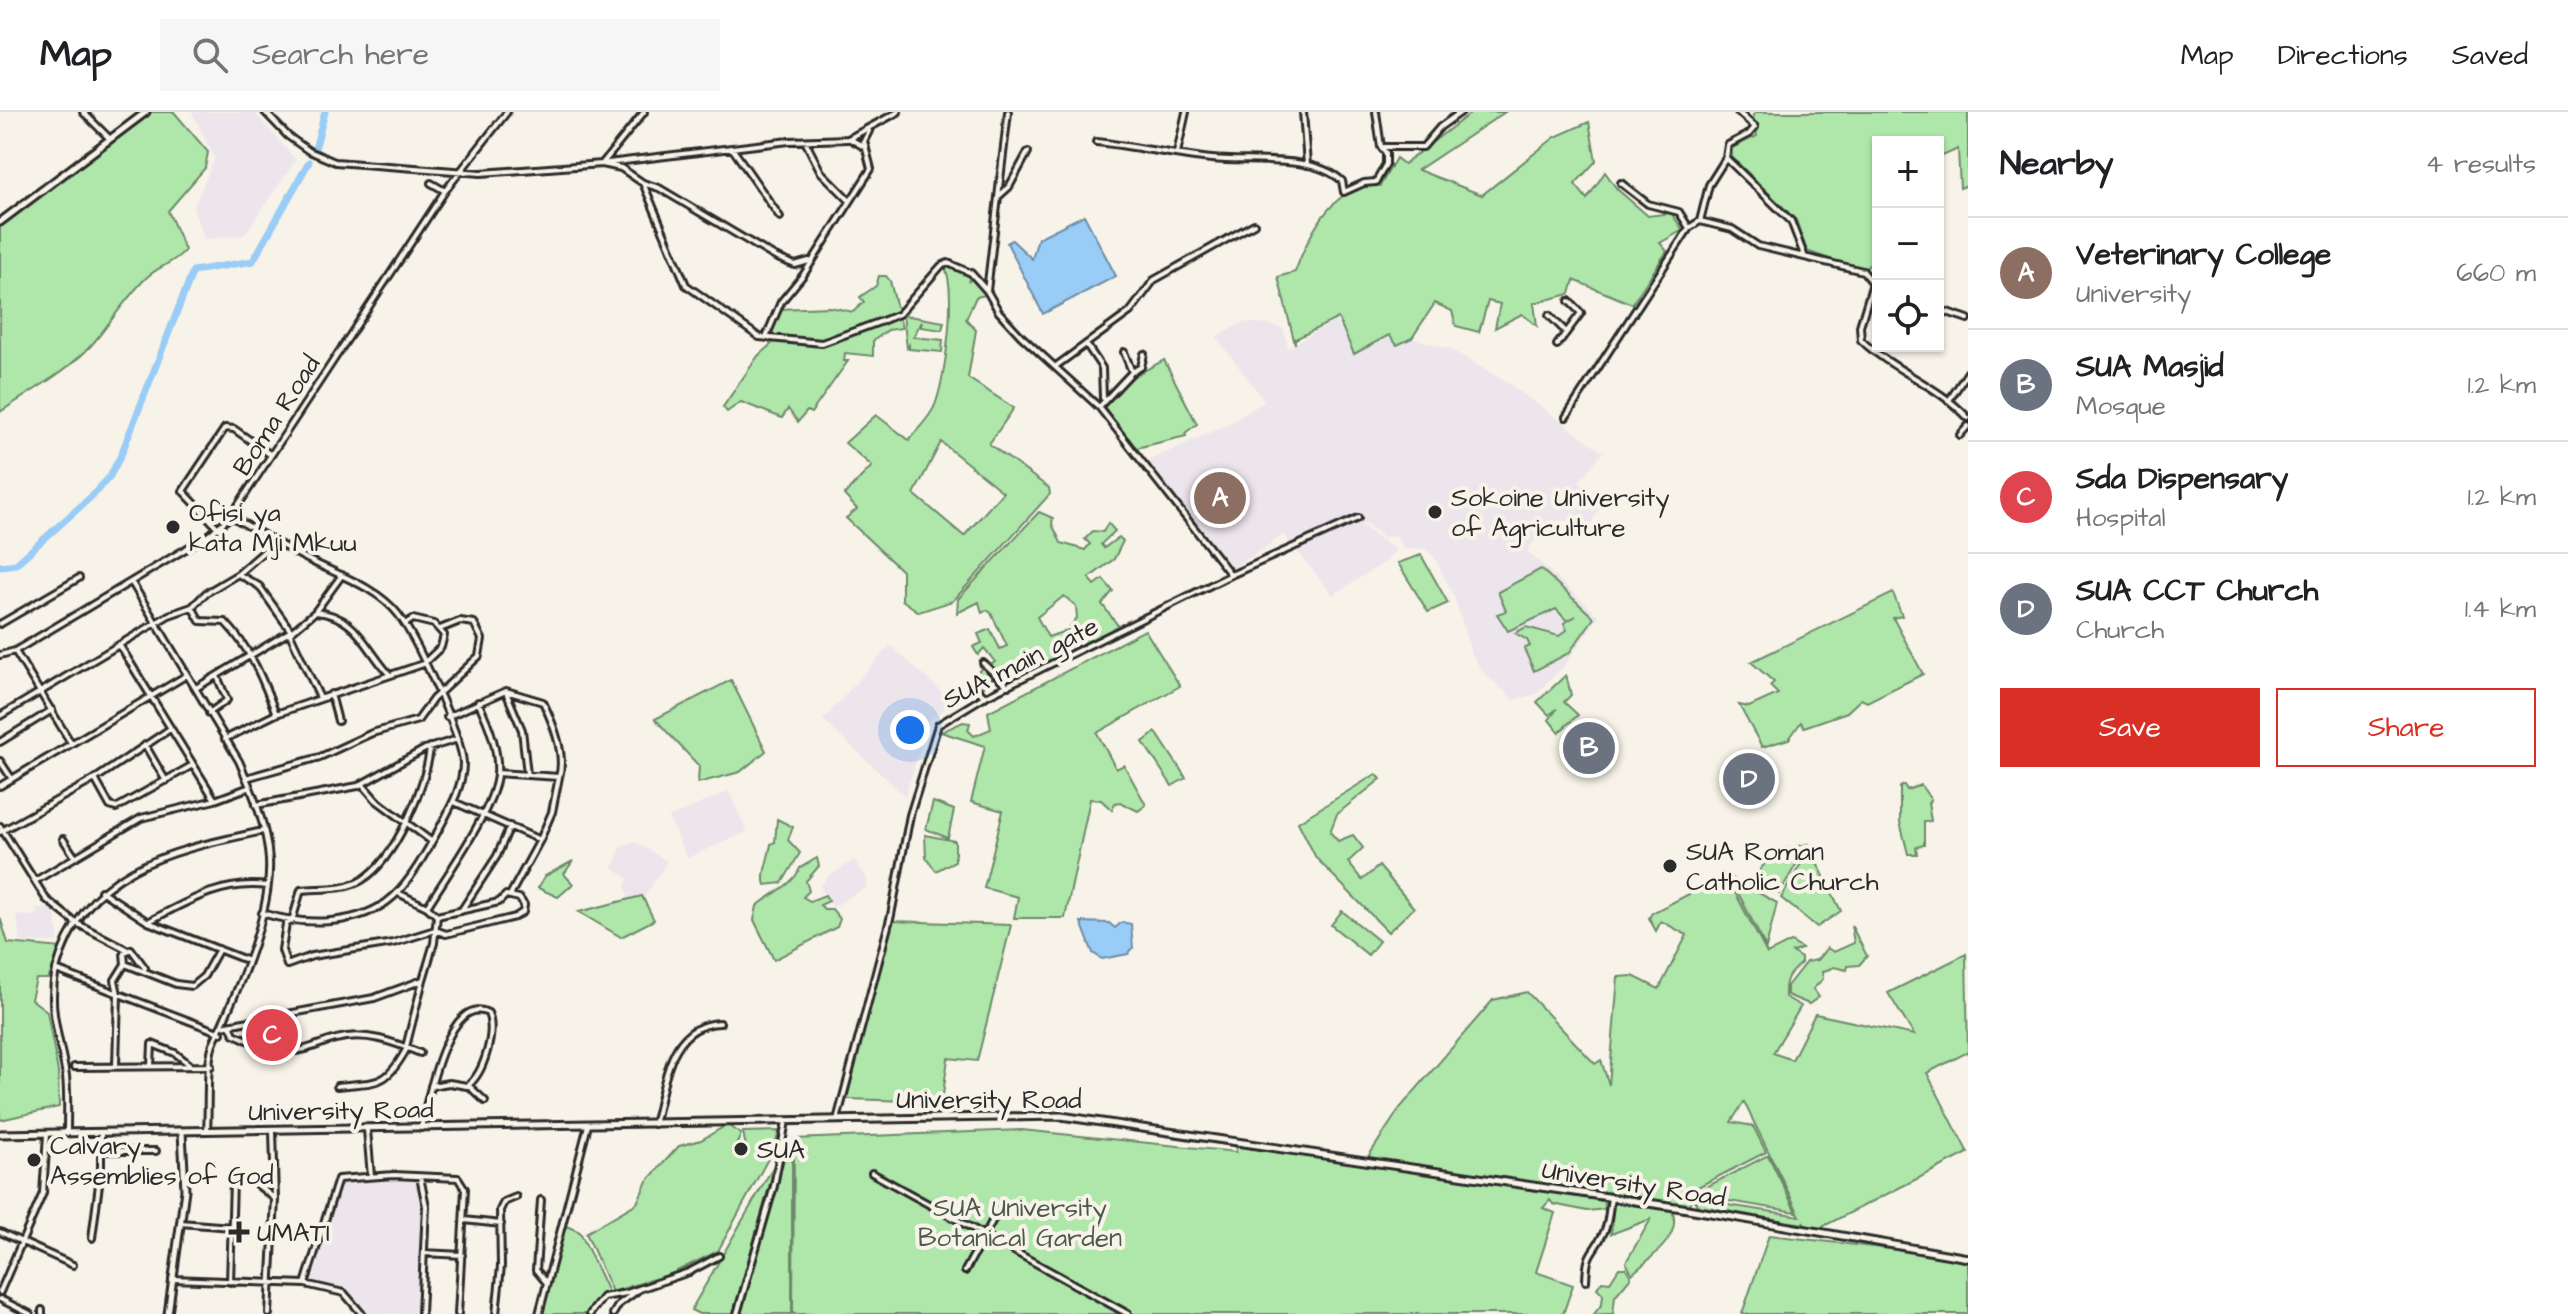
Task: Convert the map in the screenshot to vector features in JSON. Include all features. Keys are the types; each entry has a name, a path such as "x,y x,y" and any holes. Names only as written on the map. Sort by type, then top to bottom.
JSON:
{"main road":[{"path":"0,222 146,112"},
{"name":"University Road","path":"0,1134 101,1135 1022,1115 1084,1118 1611,1198 1968,1258"},
{"path":"168,1314 185,1190 182,1132"}],"street":[{"path":"83,112 112,140"},
{"path":"265,112 282,131 309,151 341,163 462,171 602,164 732,148 848,139 898,112"},
{"name":"Boma Road","path":"2,654 15,651 219,529 231,516 445,191 507,112"},
{"path":"602,164 613,146 644,112"},
{"path":"987,291 1008,112"},
{"path":"1177,153 1186,112"},
{"path":"1303,112 1307,165"},
{"path":"1096,142 1307,165 1333,173 1342,181 1343,193 1364,183 1376,182 1386,164 1376,112"},
{"path":"1381,147 1423,147 1440,127 1461,112"},
{"path":"1566,417 1689,228 1700,221 1709,185 1726,158 1728,145 1755,127 1738,112"},
{"path":"766,337 781,302 797,284 871,169 866,134 871,129"},
{"path":"848,139 866,148"},
{"path":"805,141 821,172 850,201"},
{"path":"732,148 780,217"},
{"path":"999,196 1009,187 1028,152"},
{"path":"1726,158 1791,221 1804,255"},
{"path":"602,164 621,168 643,183 659,188 775,257 795,265 809,261"},
{"path":"431,183 445,191"},
{"path":"643,183 686,285 759,337 822,343 899,314 941,266 948,263 971,273 1014,328 1099,407 1231,575"},
{"path":"1621,183 1648,204 1679,212 1689,228"},
{"path":"1700,221 1732,229 1758,246 1863,271 1872,281"},
{"path":"1056,366 1130,312 1154,280 1254,224"},
{"path":"1872,295 1860,326 1861,340 1872,349"},
{"path":"1557,345 1581,313 1569,301"},
{"path":"1944,311 1968,319"},
{"path":"1549,315 1566,332"},
{"path":"1086,344 1102,368 1104,400"},
{"path":"1124,352 1132,372"},
{"path":"1876,352 1897,368 1950,399 1968,418"},
{"path":"1099,407 1132,372 1141,367 1144,354"},
{"path":"1950,399 1968,372"},
{"path":"1960,435 1968,426"},
{"path":"219,529 183,491 225,428 234,429 271,455"},
{"path":"231,516 342,575 388,604 405,625 458,739 462,774 454,802 398,893 359,914 316,922 292,921 262,913"},
{"name":"SUA main gate","path":"837,1120 891,915 910,815 933,734 949,715 1231,575 1358,518"},
{"path":"0,716 157,623 186,607 192,607 275,542"},
{"path":"248,566 250,578 290,632 320,698"},
{"path":"238,574 250,578"},
{"path":"196,688 290,632 315,612 342,575"},
{"path":"0,624 79,578"},
{"path":"132,583 246,778 263,831 269,864 262,913 221,1030 216,1036 207,1133"},
{"path":"192,607 204,623 225,622 252,656 276,714"},
{"path":"315,612 330,615 359,632 390,674"},
{"path":"246,778 320,757 372,733 418,720 438,695 476,661 482,639 474,623 469,620 440,629 418,619 409,619 405,625"},
{"path":"225,739 276,714 423,664 444,641 440,629"},
{"path":"0,645 2,654"},
{"path":"120,646 191,766 215,800"},
{"path":"15,651 71,743"},
{"path":"983,663 1008,686"},
{"path":"0,786 188,675"},
{"path":"209,713 227,698 217,676"},
{"path":"963,688 969,682 985,697"},
{"path":"447,717 506,691 543,702 554,724 562,768 552,812 510,896"},
{"path":"506,691 522,730 527,774"},
{"path":"331,694 338,721"},
{"path":"427,907 462,853 497,773 493,739 478,702"},
{"path":"0,742 52,710"},
{"path":"146,970 137,952 76,923 46,899 1,830 95,779 170,729"},
{"path":"256,805 363,785 430,747 458,739"},
{"path":"145,744 166,781"},
{"path":"430,747 427,772 405,819 404,828 377,868 354,883 331,889 301,890 292,921 286,924 282,950 287,965 312,956 393,943 435,930 446,934 515,917 523,912 524,903 510,896 437,916"},
{"path":"0,761 12,779"},
{"path":"95,779 115,808 191,766"},
{"path":"497,773 559,777"},
{"path":"363,785 374,798 432,841"},
{"path":"35,881 141,818 215,800 250,787"},
{"path":"454,802 540,840"},
{"path":"461,911 497,856 510,826"},
{"path":"67,1133 66,1078 51,1016 51,993 56,970 76,923 101,891 140,866 201,845 263,831"},
{"path":"63,839 75,857"},
{"path":"148,922 212,890 252,884 267,886"},
{"path":"101,891 148,922 246,960"},
{"path":"398,893 427,907 437,916"},
{"path":"337,1086 375,1084 397,1065 406,1047 437,916"},
{"path":"116,1066 118,994 115,980 125,964 126,949"},
{"path":"125,964 176,984 192,986 204,976 219,949"},
{"path":"56,970 221,1030 230,1025 374,998 423,980"},
{"path":"421,1128 431,1086 456,1024 465,1015 482,1010 490,1016 489,1031 481,1067 469,1085"},
{"path":"654,1124 670,1065 683,1039 695,1026 720,1023"},
{"path":"230,1025 234,1034 276,1050 308,1049 350,1037 391,1041 420,1053"},
{"path":"151,1066 152,1044 175,1053 191,1066"},
{"path":"74,1067 211,1066"},
{"path":"431,1086 469,1085 485,1101"},
{"path":"737,1314 774,1186 786,1121"},
{"path":"539,1314 588,1125"},
{"path":"367,1130 371,1176"},
{"path":"269,1314 275,1199 273,1131"},
{"path":"0,1292 46,1181 47,1135"},
{"path":"92,1238 101,1135"},
{"path":"102,1151 156,1151"},
{"path":"872,1173 1128,1314"},
{"path":"305,1284 338,1179 371,1176 462,1180 465,1189 458,1314"},
{"path":"420,1177 426,1206 421,1314"},
{"path":"230,1282 232,1184 235,1180 250,1179 275,1199"},
{"path":"496,1314 502,1205 516,1197"},
{"path":"1586,1281 1589,1256 1605,1231 1611,1198"},
{"path":"541,1200 536,1270 546,1282"},
{"path":"965,1271 1001,1205"},
{"path":"464,1220 501,1224"},
{"path":"180,1223 232,1227"},
{"path":"0,1232 73,1265"},
{"path":"424,1253 462,1255"},
{"path":"590,1314 603,1297 689,1272 719,1256"},
{"path":"172,1279 305,1284 344,1293 362,1314"},
{"path":"613,1314 619,1304 639,1289"},
{"path":"0,1299 30,1314"}],"shaded area":[{"path":"192,112 254,112 296,160 244,235 204,239 193,208 215,158"},
{"name":"Sokoine University of Agriculture","path":"1335,320 1354,353 1390,335 1397,345 1412,338 1450,349 1511,385 1603,452 1579,482 1602,504 1591,524 1579,520 1549,521 1527,551 1599,616 1563,667 1536,694 1514,700 1483,672 1471,653 1455,599 1435,558 1426,549 1403,548 1396,535 1383,538 1366,523 1361,525 1396,550 1385,562 1333,595 1284,535 1231,570 1147,461 1227,425 1265,401 1216,337 1244,322 1272,325 1283,329 1288,348"},
{"path":"890,645 953,702 929,721 905,796 823,720"},
{"path":"729,791 747,832 687,858 669,818"},
{"path":"634,841 667,861 646,895 629,900 625,886 628,879 613,868 621,847"},
{"path":"854,860 867,878 867,887 833,907 820,887 829,876"},
{"path":"36,908 54,909 59,942 21,942 16,915 37,916"},
{"path":"340,1179 417,1181 424,1219 418,1314 366,1314 352,1296 310,1281"}],"green space":[{"path":"151,112 174,112 208,152 205,168 168,211 185,250 146,278 85,352 50,380 0,412 0,224"},
{"path":"1472,112 1505,112 1418,170 1482,195 1555,137 1589,122 1596,161 1575,184 1587,199 1605,172 1617,189 1648,216 1671,213 1683,230 1660,243 1667,251 1632,304 1574,280 1570,294 1534,303 1537,326 1522,314 1495,328 1500,304 1488,301 1479,332 1456,326 1452,311 1435,303 1412,338 1397,345 1389,335 1354,354 1338,318 1295,339 1295,344 1278,277 1295,272 1307,243 1325,214 1349,192 1380,186 1396,158 1404,164"},
{"path":"1758,112 1968,112 1968,185 1960,188 1958,149 1944,155 1944,136 1872,136 1872,262 1863,271 1807,251 1796,220 1732,157 1732,148 1757,136 1753,115"},
{"path":"948,263 971,273 968,282 974,276 987,291 986,295 976,297 966,319 976,330 968,378 1014,408 989,444 1049,488 1050,494 953,601 919,612 902,600 902,571 846,518 857,509 844,495 872,466 845,443 876,415 909,440 933,410 943,375 950,313 948,277 944,265","holes":["941,442 1003,492 964,536 914,494"]},
{"path":"879,276 886,276 890,281 902,328 888,330 873,341 873,356 845,353 844,361 848,361 811,413 807,411 798,422 788,409 782,418 741,402 727,412 723,407 758,356 776,340 766,337 778,309 830,307 853,312 864,302 860,297 876,286"},
{"path":"903,315 944,322 942,330 921,327 922,321 913,337 943,340 942,352 909,349 909,345 907,348"},
{"path":"1164,360 1197,424 1185,433 1186,436 1132,449 1102,407 1125,381"},
{"path":"1039,512 1053,518 1052,524 1061,543 1085,550 1090,544 1085,539 1093,531 1103,532 1108,523 1115,531 1101,544 1104,548 1119,537 1123,541 1114,559 1089,578 1095,585 1103,579 1113,591 1102,604 1122,631 1085,649 1070,626 1077,618 1076,606 1064,596 1037,617 1048,637 1068,630 1079,648 1008,683 996,674 983,688 973,678 984,665 987,667 995,662 984,648 978,655 973,647 982,643 978,634 990,629 1000,649 1007,646 991,613 987,610 982,613 979,602 957,613 958,599"},
{"path":"1421,555 1448,603 1428,612 1398,563"},
{"path":"1541,569 1594,618 1569,653 1534,671 1524,649 1530,646 1527,640 1515,633 1526,627 1559,636 1567,630 1564,623 1576,616 1567,621 1556,609 1508,631 1497,614 1506,611 1498,592"},
{"path":"1893,593 1902,616 1893,618 1923,674 1867,702 1861,699 1847,712 1804,727 1801,722 1789,739 1762,747 1739,705 1749,707 1778,694 1770,686 1774,682 1751,662"},
{"path":"1145,630 1180,686 1097,733 1116,769 1124,765 1146,805 1138,811 1120,802 1115,803 1112,810 1101,800 1090,799 1065,918 1014,918 1018,897 984,888 1003,811 971,802 985,746 941,732 963,722 970,723 968,730 974,736 991,729 988,712"},
{"path":"1566,675 1571,695 1564,702 1578,715 1559,732 1549,720 1557,709 1549,715 1537,702"},
{"path":"731,680 766,751 740,772 698,783 699,766 655,719"},
{"path":"1156,732 1186,778 1172,786 1143,742"},
{"path":"1376,774 1381,779 1337,814 1330,832 1338,841 1353,835 1363,848 1348,862 1362,880 1379,866 1414,908 1388,932 1316,858 1298,822"},
{"path":"1904,785 1907,790 1921,785 1931,800 1928,803 1931,821 1924,822 1924,845 1916,847 1917,854 1908,854 1900,822 1900,787"},
{"path":"933,802 954,810 948,838 926,829"},
{"path":"777,819 793,827 788,840 800,853 782,883 765,885 765,871 771,844 775,842"},
{"path":"925,835 955,841 955,861 936,871 926,857"},
{"path":"1808,844 1779,894 1755,875 1776,851"},
{"path":"1810,848 1841,911 1817,927 1781,898"},
{"path":"817,858 819,866 806,881 809,891 803,897 810,901 825,895 829,901 820,905 824,909 832,909 840,919 837,927 774,960 754,920 757,906 787,885 800,868"},
{"path":"573,861 564,874 573,884 558,897 538,888 545,876"},
{"name":"SUA University Botanical Garden","path":"1726,875 1767,954 1791,942 1802,949 1792,952 1801,958 1801,963 1788,977 1785,986 1785,997 1801,1006 1773,1053 1792,1060 1815,1014 1914,1035 1888,993 1966,954 1968,1052 1927,1073 1968,1153 1818,1229 1807,1228 1803,1221 1804,1224 1699,1208 1694,1200 1800,1216 1744,1102 1731,1122 1753,1126 1766,1152 1694,1189 1693,1194 1768,1155 1796,1212 1693,1195 1688,1207 1553,1189 1553,1193 1604,1201 1605,1209 1587,1211 1553,1204 1550,1200 1543,1208 1555,1213 1536,1272 1573,1285 1563,1314 793,1314 794,1139 1022,1130 1236,1152 1237,1142 1397,1165 1368,1157 1400,1108 1493,1000 1527,992 1595,1064 1601,1060 1609,1085 1618,977 1633,976 1659,989 1687,935 1661,921 1656,931 1649,918 1652,913"},
{"path":"1730,877 1777,903 1766,948"},
{"path":"642,896 654,920 621,937 579,912"},
{"path":"1342,911 1379,941 1368,955 1331,925"},
{"path":"0,917 8,943 63,948 48,979 36,979 31,999 47,1011 58,1072 59,1107 0,1120"},
{"path":"891,921 1011,925 977,1061 948,1058 942,1102 847,1099"},
{"path":"1851,925 1867,956 1859,965 1848,966 1847,970 1834,967 1822,972 1823,979 1813,989 1819,997 1809,1004 1787,995 1787,986 1806,962 1817,960 1827,948 1834,952 1854,943"},
{"path":"727,1125 741,1134 733,1153 747,1152 743,1132 779,1131 775,1146 718,1251 673,1273 612,1292 586,1233 637,1203 647,1181 679,1146 701,1140"},
{"path":"792,1143 792,1314 741,1314 786,1152"},
{"path":"776,1162 733,1314 699,1314 691,1310"},
{"path":"1614,1202 1672,1210 1674,1220 1669,1238 1632,1274 1626,1262 1651,1219 1611,1234"},
{"path":"564,1225 580,1232 609,1294 597,1298 590,1314 541,1314"},
{"path":"1769,1235 1968,1258 1968,1314 1742,1314"},
{"path":"1619,1268 1626,1268 1631,1277 1615,1296 1613,1314 1594,1314 1602,1304 1603,1294 1597,1288 1602,1281 1610,1282"}],"water":[{"path":"1084,215 1116,276 1043,314 1007,243 1012,240 1032,259 1038,238"},
{"path":"1081,922 1109,923 1115,928 1122,922 1131,924 1133,948 1128,954 1102,959 1093,953"}],"waterway":[{"path":"315,149 325,112"},
{"path":"0,566 16,564 110,476 193,271 253,261 309,162"}],"place":[{"name":"Veterinary College","path":"1220,498"},
{"name":"Sokoine University of Agriculture","path":"1435,512"},
{"name":"Ofisi ya kata Mji Mkuu","path":"173,527"},
{"name":"SUA Masjid","path":"1589,748"},
{"name":"SUA CCT Church","path":"1749,779"},
{"name":"SUA Roman Catholic Church","path":"1670,866"},
{"name":"Sda Dispensary","path":"272,1035"},
{"name":"SUA","path":"741,1149"},
{"name":"Calvary Assemblies of God","path":"34,1160"},
{"name":"UMATI","path":"239,1232"}]}
